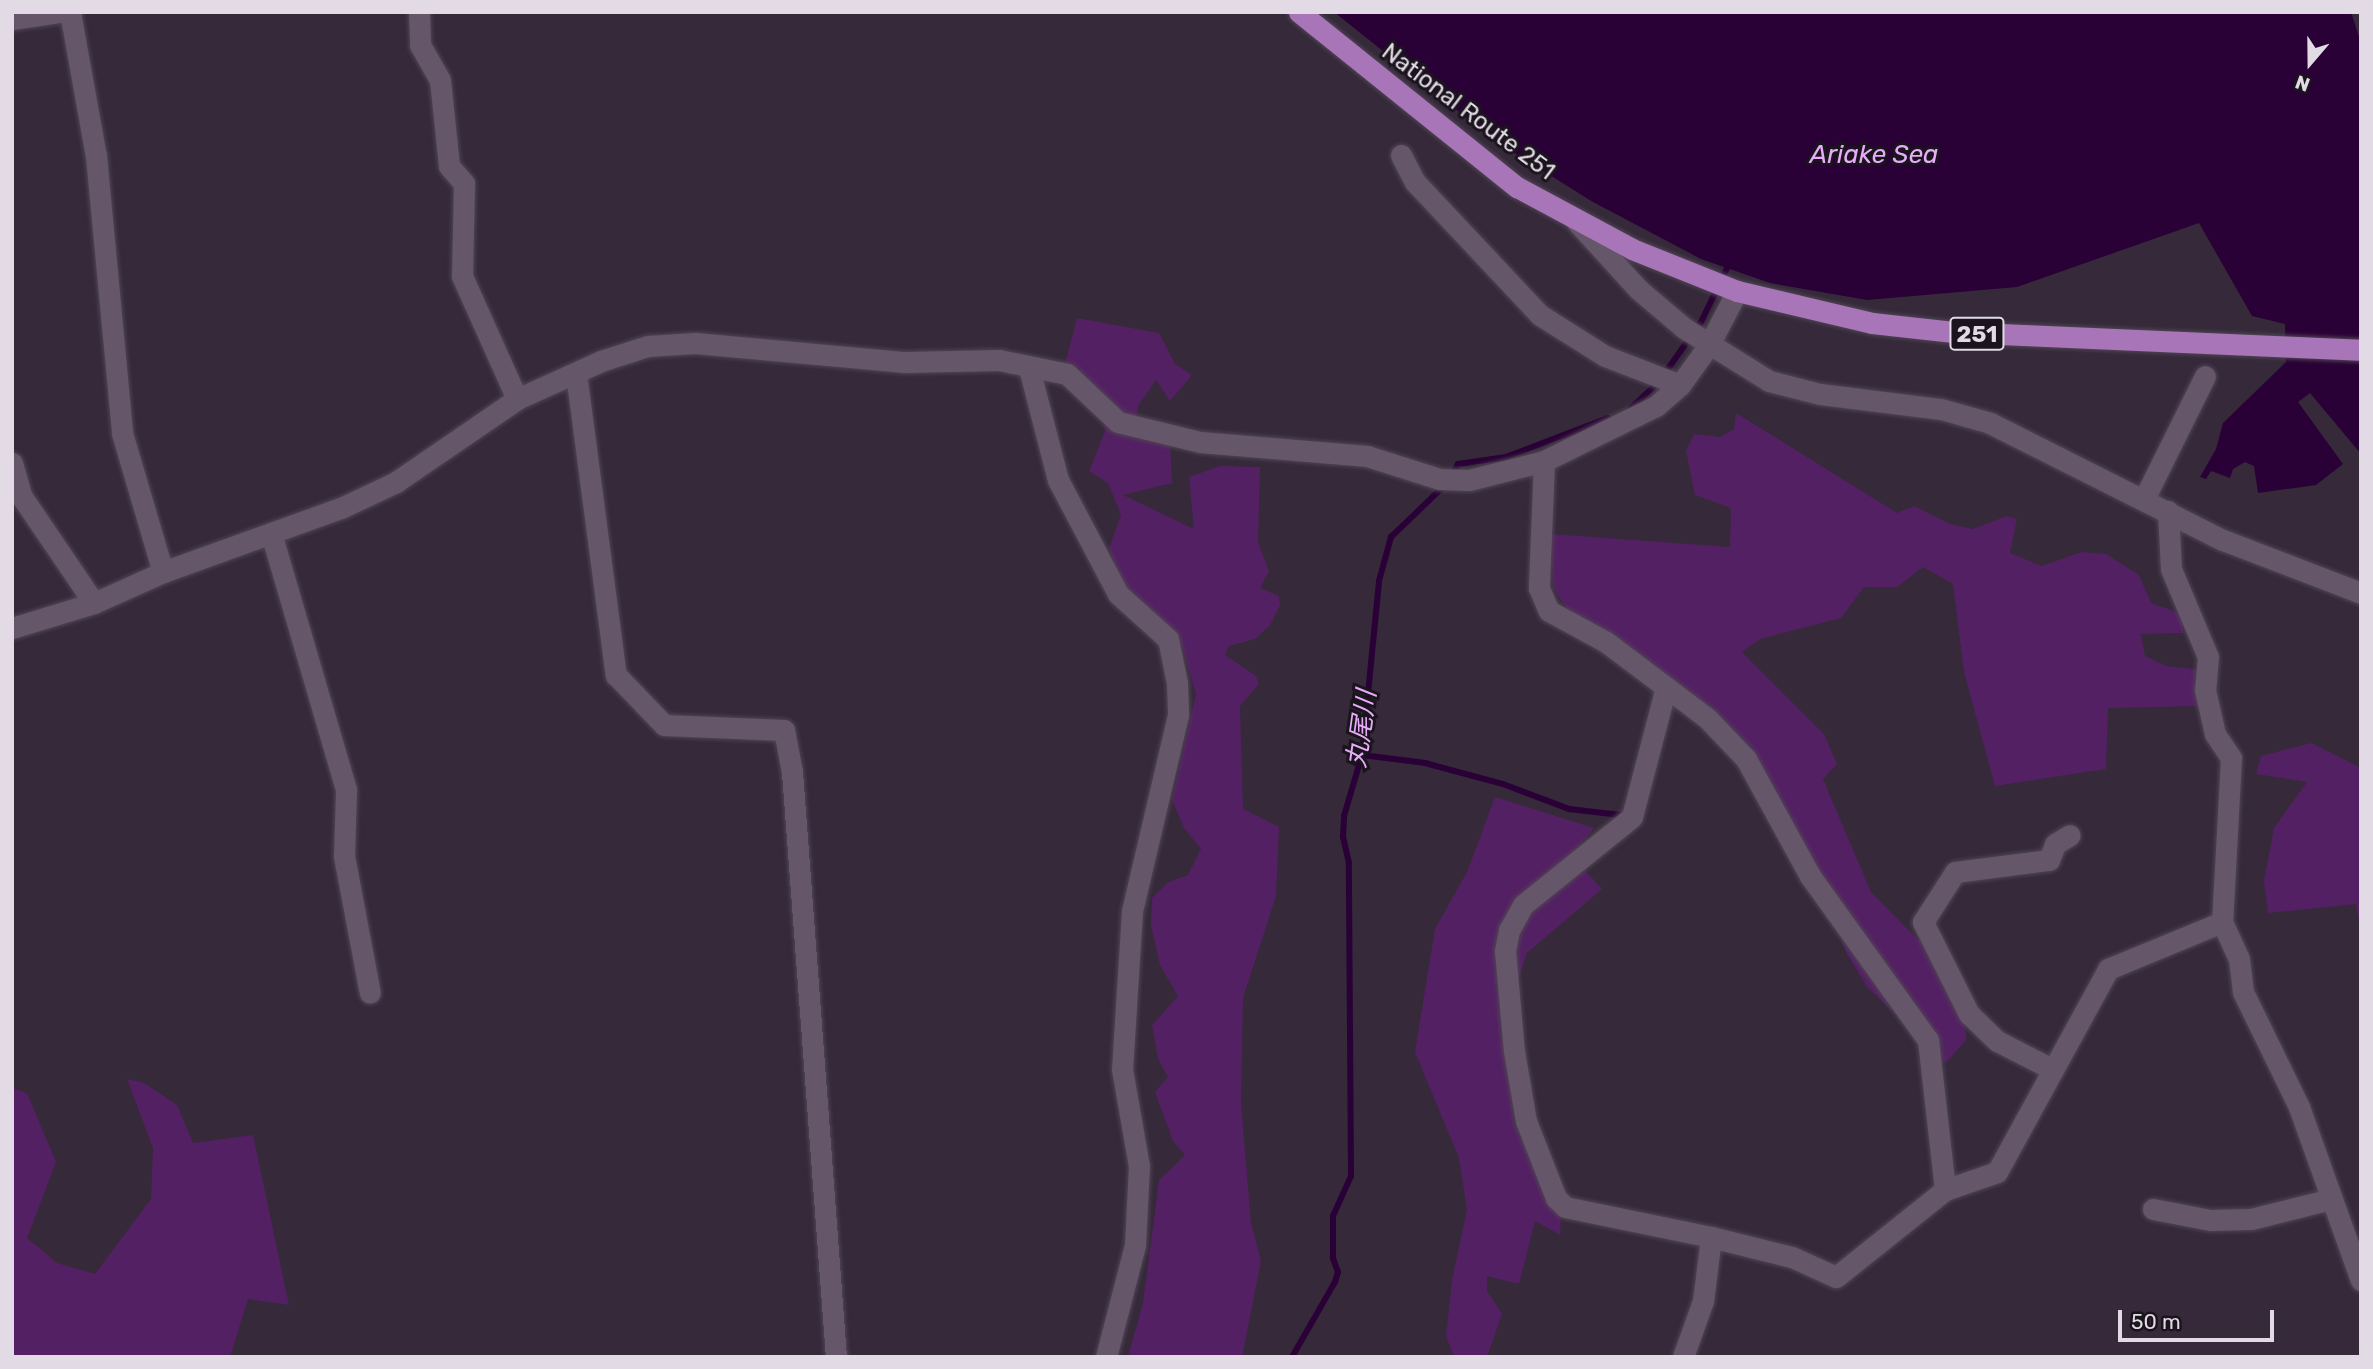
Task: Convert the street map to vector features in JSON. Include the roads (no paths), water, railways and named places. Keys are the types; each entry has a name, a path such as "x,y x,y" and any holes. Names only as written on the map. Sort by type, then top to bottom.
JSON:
{"highway":[{"name":"National Route 251","path":"1299,12 1466,150 1576,221 1726,287 1872,323 1954,332 2361,350"}],"street":[{"path":"12,19 60,12"},
{"path":"71,12 96,156 122,433 163,572"},
{"path":"419,12 420,45 440,80 449,166 464,183 463,276 517,399"},
{"path":"1401,155 1415,182 1540,315 1605,356 1669,381"},
{"path":"1576,221 1639,289 1697,337 1769,381 1820,394 1941,409 1990,423 2222,540 2361,593"},
{"path":"12,628 94,603 163,572 341,508 396,482 517,399 648,346 695,343 905,362 999,360 1067,374 1118,422 1200,442 1367,456 1450,480 1544,461 1657,406 1669,381 1726,287"},
{"path":"1029,368 1058,480 1118,594 1168,639 1177,683 1178,715 1132,911 1122,1069 1139,1166 1135,1245 1106,1357"},
{"path":"576,373 616,676 664,725 784,730 792,772 836,1357"},
{"path":"2144,499 2205,376"},
{"path":"1544,461 1539,588 1549,611 1606,642 1707,718 1746,760 1810,876 1928,1040 1945,1190"},
{"path":"12,463 22,497 94,603"},
{"path":"2168,511 2171,569 2208,657 2205,690 2213,723 2231,758 2222,922 2239,959 2244,992 2299,1107 2361,1280"},
{"path":"271,533 346,790 344,856 370,993"},
{"path":"1666,687 1632,817 1522,905 1508,930 1505,951 1514,1051 1526,1121 1556,1198 1565,1208 1584,1214 1711,1237 1791,1257 1836,1278 1945,1190 1997,1172 2050,1068 2108,969 2222,922"},
{"path":"2050,1068 1997,1041 1969,1014 1923,922 1955,872 2049,860 2055,844 2070,835"},
{"path":"2153,1209 2210,1220 2251,1219 2332,1199"},
{"path":"1683,1357 1703,1301 1711,1237"}],"water":[{"name":"Ariake Sea","path":"1334,12 2351,12 2361,43 2361,454 2310,393 2298,402 2343,464 2316,485 2258,493 2254,466 2245,462 2233,469 2230,478 2211,471 2206,479 2200,477 2216,449 2223,423 2286,362 2285,324 2252,316 2199,223 2017,287 1867,300 1770,283 1701,259 1593,202 1497,142"}],"waterway":[{"name":"丸尾川","path":"1665,373 1701,322 1727,268"},
{"name":"丸尾川","path":"1631,408 1659,382"},
{"name":"丸尾川","path":"1451,476 1458,464 1506,457 1608,418"},
{"name":"丸尾川","path":"1292,1357 1335,1282 1338,1272 1333,1258 1333,1216 1351,1176 1349,863 1343,837 1344,816 1362,755 1379,581 1391,537 1445,485"},
{"path":"1362,755 1425,763 1503,784 1569,809 1621,815"}]}
